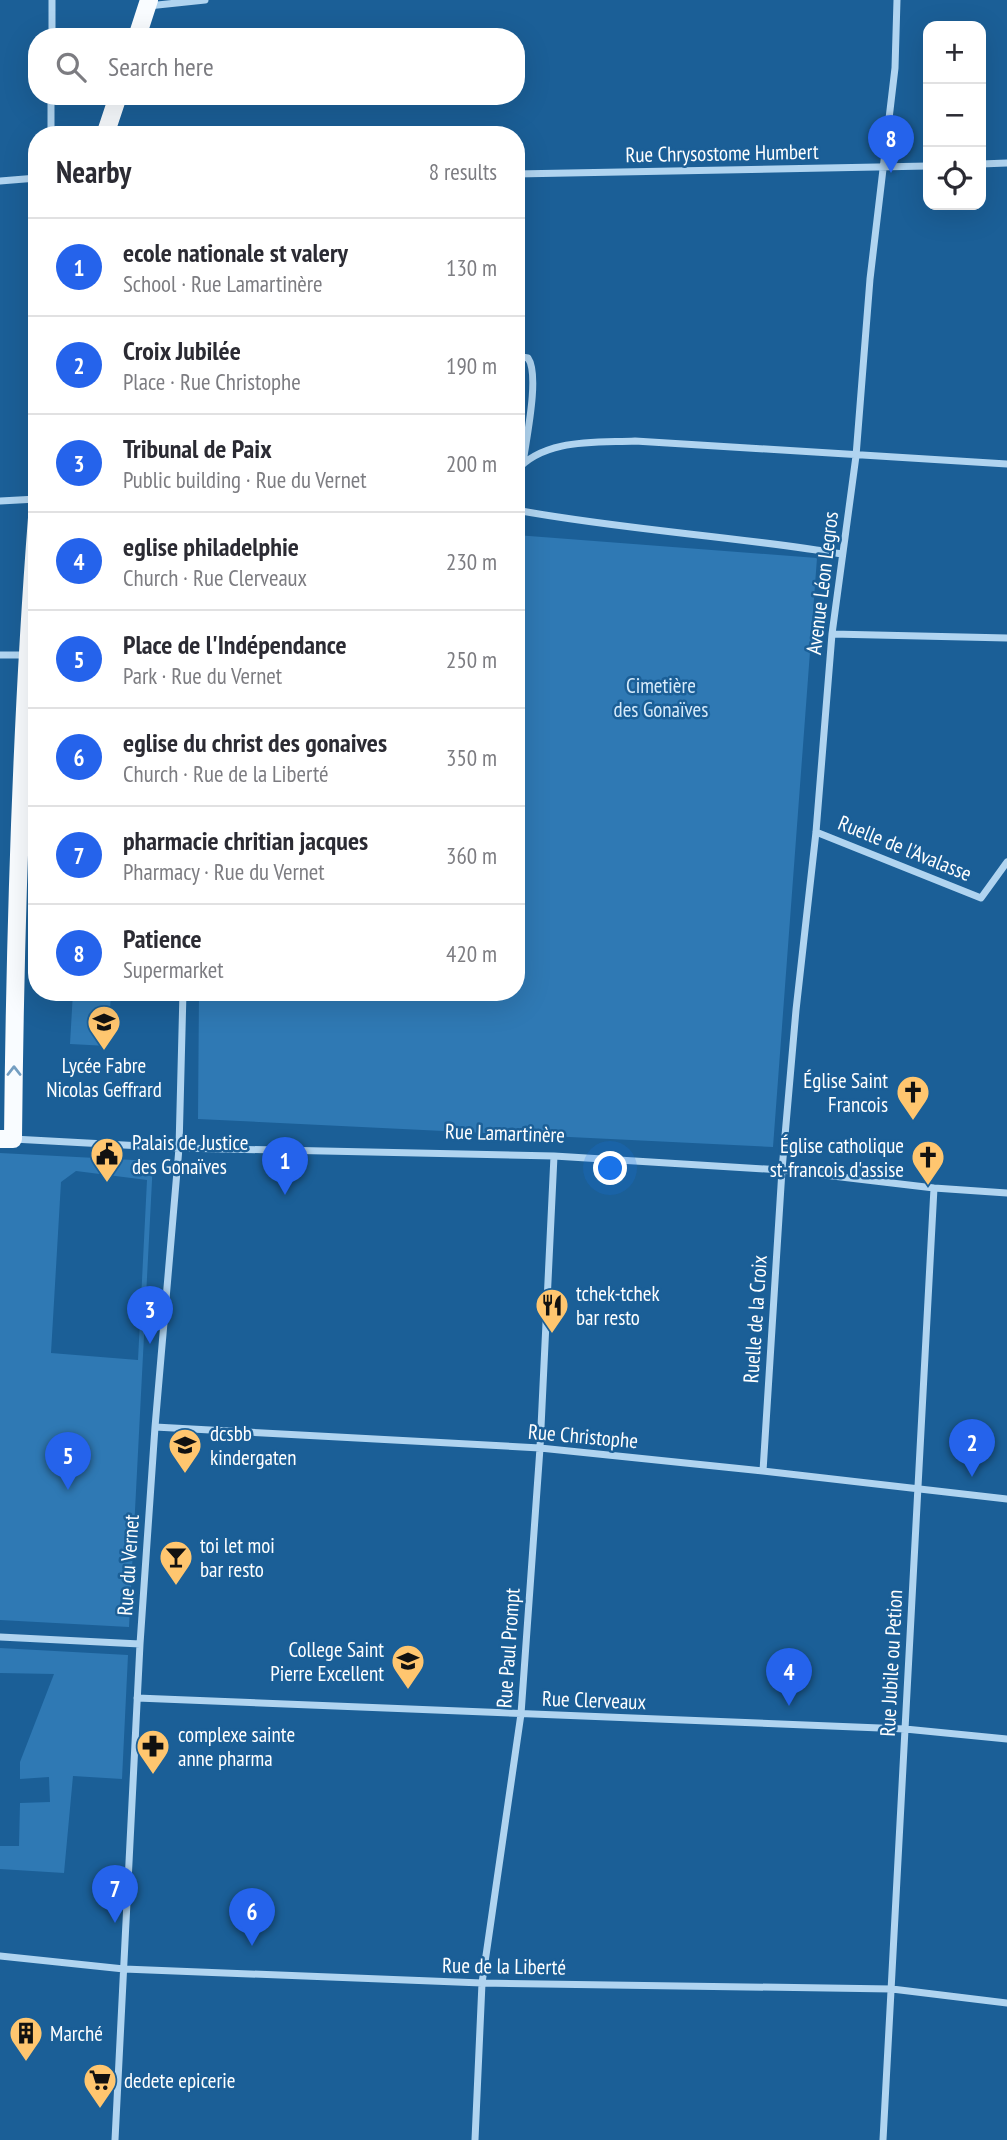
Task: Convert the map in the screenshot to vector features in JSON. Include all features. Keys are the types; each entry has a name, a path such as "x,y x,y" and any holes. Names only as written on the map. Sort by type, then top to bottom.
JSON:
{"main road":[{"path":"140,28 148,3"},
{"path":"108,126 115,105"},
{"path":"7,1139 28,641"},
{"path":"0,1022 14,999"}],"street":[{"path":"52,0 52,28"},
{"path":"148,3 205,0"},
{"name":"Avenue Léon Legros","path":"782,1170 816,832 832,634 856,456 870,279 895,68 897,0"},
{"path":"51,105 51,126"},
{"path":"986,164 1007,163"},
{"name":"Rue Chrysostome Humbert","path":"525,174 923,166"},
{"path":"0,181 28,179"},
{"path":"525,358 528,358 533,370 525,448"},
{"path":"525,462 553,448 635,441 1007,464"},
{"path":"0,501 28,499"},
{"path":"525,512 580,522 778,543 842,554"},
{"path":"832,634 1007,638"},
{"path":"0,655 27,655"},
{"name":"Ruelle de l'Avalasse","path":"816,832 981,898 1007,862"},
{"name":"Rue du Vernet","path":"115,2140 140,1644 179,1148 183,1001"},
{"name":"Rue Lamartinère","path":"7,1139 179,1148 554,1156 782,1170 934,1188 1007,1193"},
{"name":"Rue Paul Prompt","path":"475,2140 482,1983 521,1714 540,1448 554,1156"},
{"name":"Ruelle de la Croix","path":"763,1471 782,1170"},
{"name":"Rue Jubile ou Petion","path":"883,2140 934,1188"},
{"name":"Rue Christophe","path":"155,1427 540,1448 1007,1499"},
{"path":"0,1637 140,1644"},
{"name":"Rue Clerveaux","path":"138,1698 905,1729 1007,1740"},
{"name":"Rue de la Liberté","path":"0,1956 124,1969 482,1983 892,1989 1007,2003"}],"green space":[{"name":"Cimetière des Gonaïves","path":"525,536 817,558 773,1147 198,1119 199,1001 525,1001"},
{"path":"72,1001 110,1001 108,1046 70,1044"},
{"path":"0,1153 153,1161 129,1627 0,1620","holes":["76,1171 147,1180 138,1360 51,1353 61,1182"]},
{"path":"0,1648 128,1655 122,1779 73,1776 64,1873 0,1869 0,1846 19,1846 20,1803 50,1802 49,1777 20,1779 20,1762 54,1674 0,1673"}],"place":[{"name":"Patience","path":"891,173"},
{"name":"Lycée Fabre Nicolas Geffrard","path":"104,1052"},
{"name":"Église Saint Francois","path":"913,1122"},
{"name":"Palais de Justice des Gonaïves","path":"107,1184"},
{"name":"Église catholique st-francois d'assise","path":"928,1187"},
{"name":"ecole nationale st valery","path":"285,1195"},
{"name":"tchek-tchek bar resto","path":"552,1335"},
{"name":"Tribunal de Paix","path":"150,1344"},
{"name":"dcsbb kindergaten","path":"185,1475"},
{"name":"Croix Jubilée","path":"972,1477"},
{"name":"Place de l'Indépendance","path":"68,1490"},
{"name":"toi let moi bar resto","path":"176,1587"},
{"name":"College Saint Pierre Excellent","path":"408,1691"},
{"name":"eglise philadelphie","path":"789,1706"},
{"name":"complexe sainte anne pharma","path":"153,1776"},
{"name":"pharmacie chritian jacques","path":"115,1923"},
{"name":"eglise du christ des gonaives","path":"252,1946"},
{"name":"Marché","path":"26,2063"},
{"name":"dedete epicerie","path":"100,2110"}]}
